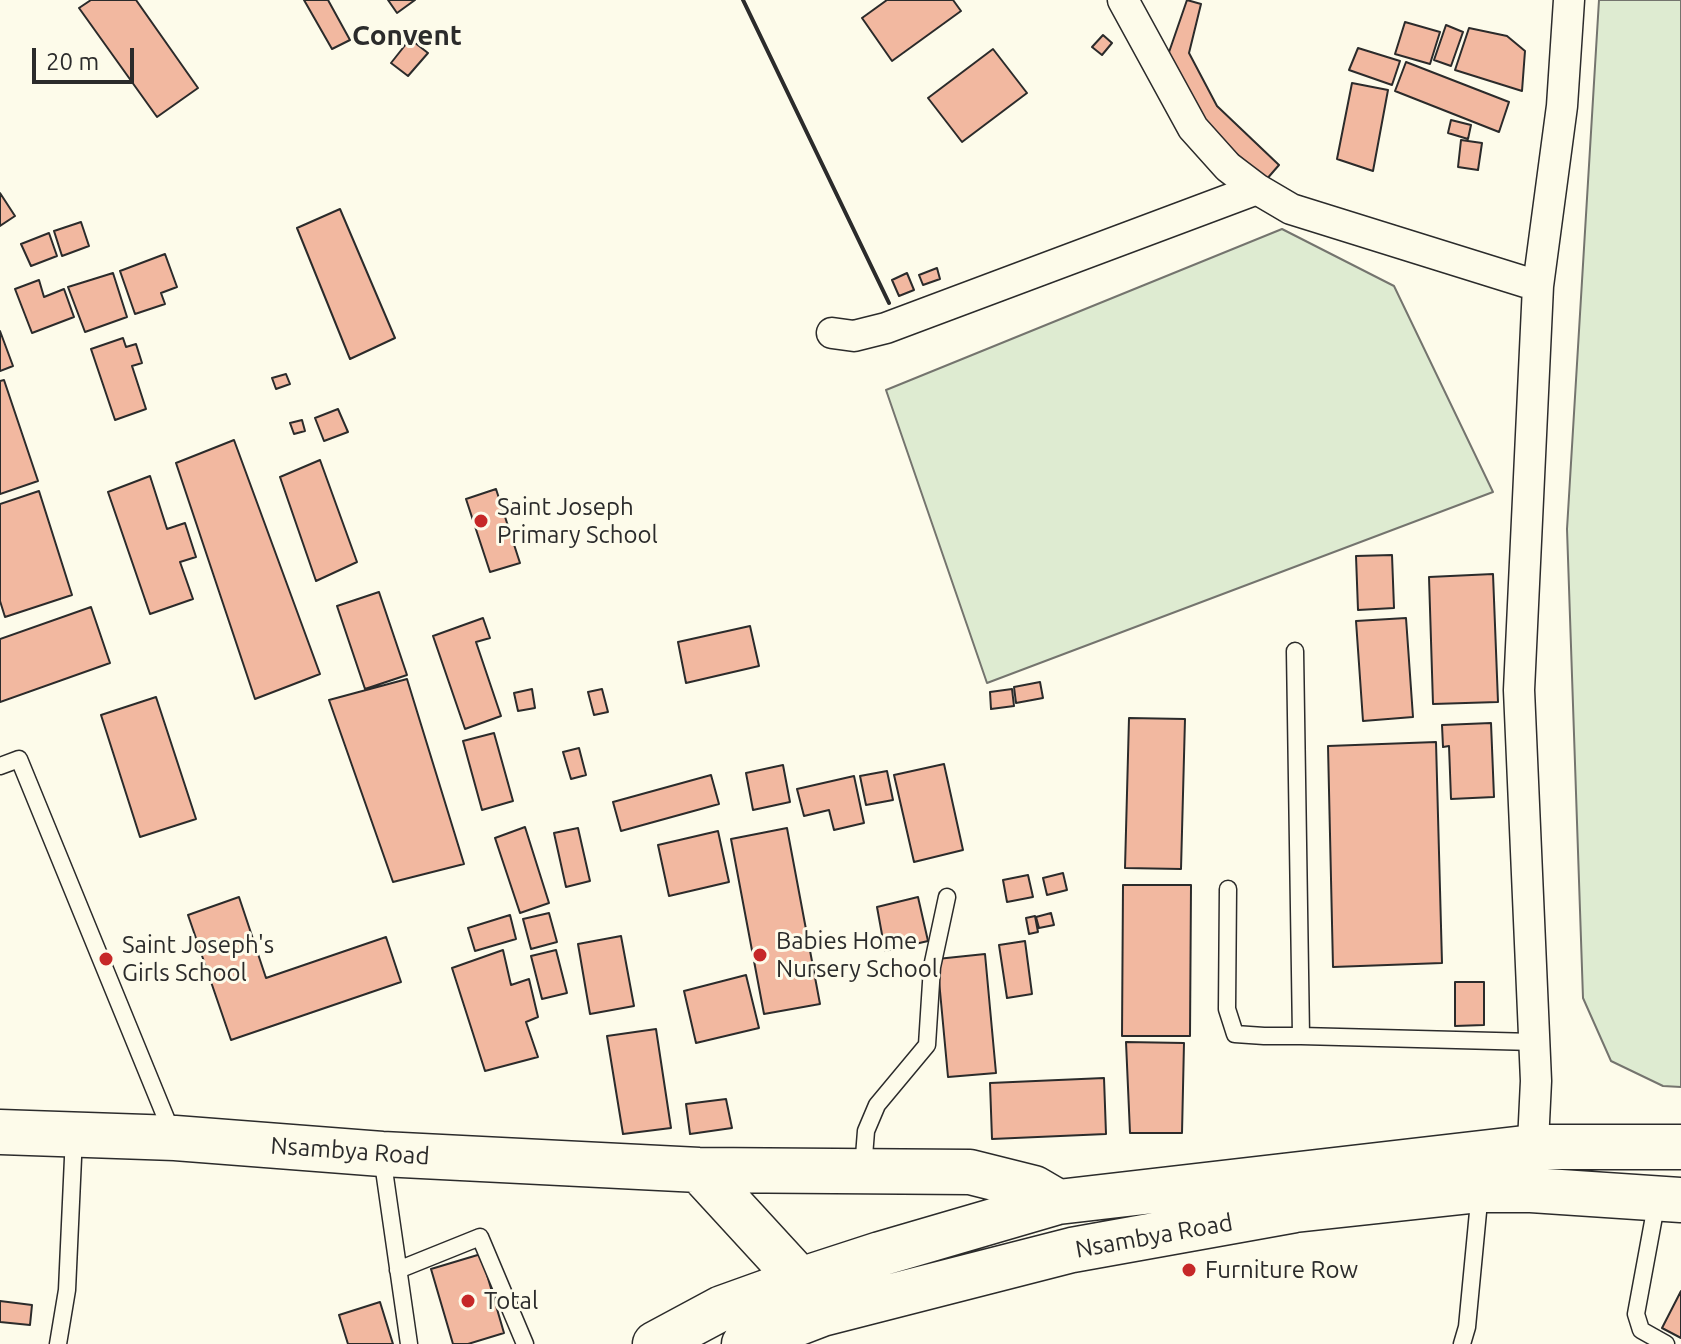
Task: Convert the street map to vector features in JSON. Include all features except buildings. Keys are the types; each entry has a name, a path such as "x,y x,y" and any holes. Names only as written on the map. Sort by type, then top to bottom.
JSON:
{"main road":[{"name":"Nsambya Road","path":"0,1132 175,1138 382,1154 699,1170 970,1172 1034,1188 1058,1202"},
{"path":"744,1344 880,1254 1058,1202 1533,1147 1681,1147"},
{"path":"699,1170 811,1297"},
{"name":"Nsambya Road","path":"811,1297 1295,1210 1480,1190 1531,1190 1669,1199"},
{"path":"655,1344 722,1308 811,1297"}],"street":[{"path":"1123,0 1193,128 1228,167 1257,189 1291,209 1538,286"},
{"path":"1531,1190 1536,1081 1519,690 1538,286 1562,106 1569,0"},
{"path":"832,333 854,336 886,328 1257,189"}],"lane":[{"path":"1295,651 1301,1036"},
{"path":"0,766 19,759 175,1138"},
{"path":"1228,889 1227,1009 1235,1034 1534,1042"},
{"path":"863,1171 866,1131 877,1105 927,1045 932,967 947,897"},
{"path":"58,1344 67,1290 74,1134"},
{"path":"382,1154 409,1344"},
{"path":"1462,1344 1467,1327 1480,1190"},
{"path":"1666,1344 1641,1330 1636,1314 1669,1199"},
{"path":"398,1270 480,1237 525,1344"}],"green space":[{"path":"1599,0 1681,0 1681,1087 1663,1086 1611,1061 1583,998 1567,529"},
{"path":"1282,229 1394,286 1493,492 987,683 886,390"}],"wall":[{"path":"743,0 889,303"}],"place":[{"name":"Saint Joseph Primary School","path":"481,521"},
{"name":"Babies Home Nursery School","path":"760,955"},
{"name":"Saint Joseph's Girls School","path":"106,959"},
{"name":"Furniture Row","path":"1189,1270"},
{"name":"Total","path":"468,1301"}],"district":[{"name":"Convent","path":"407,36"}]}
